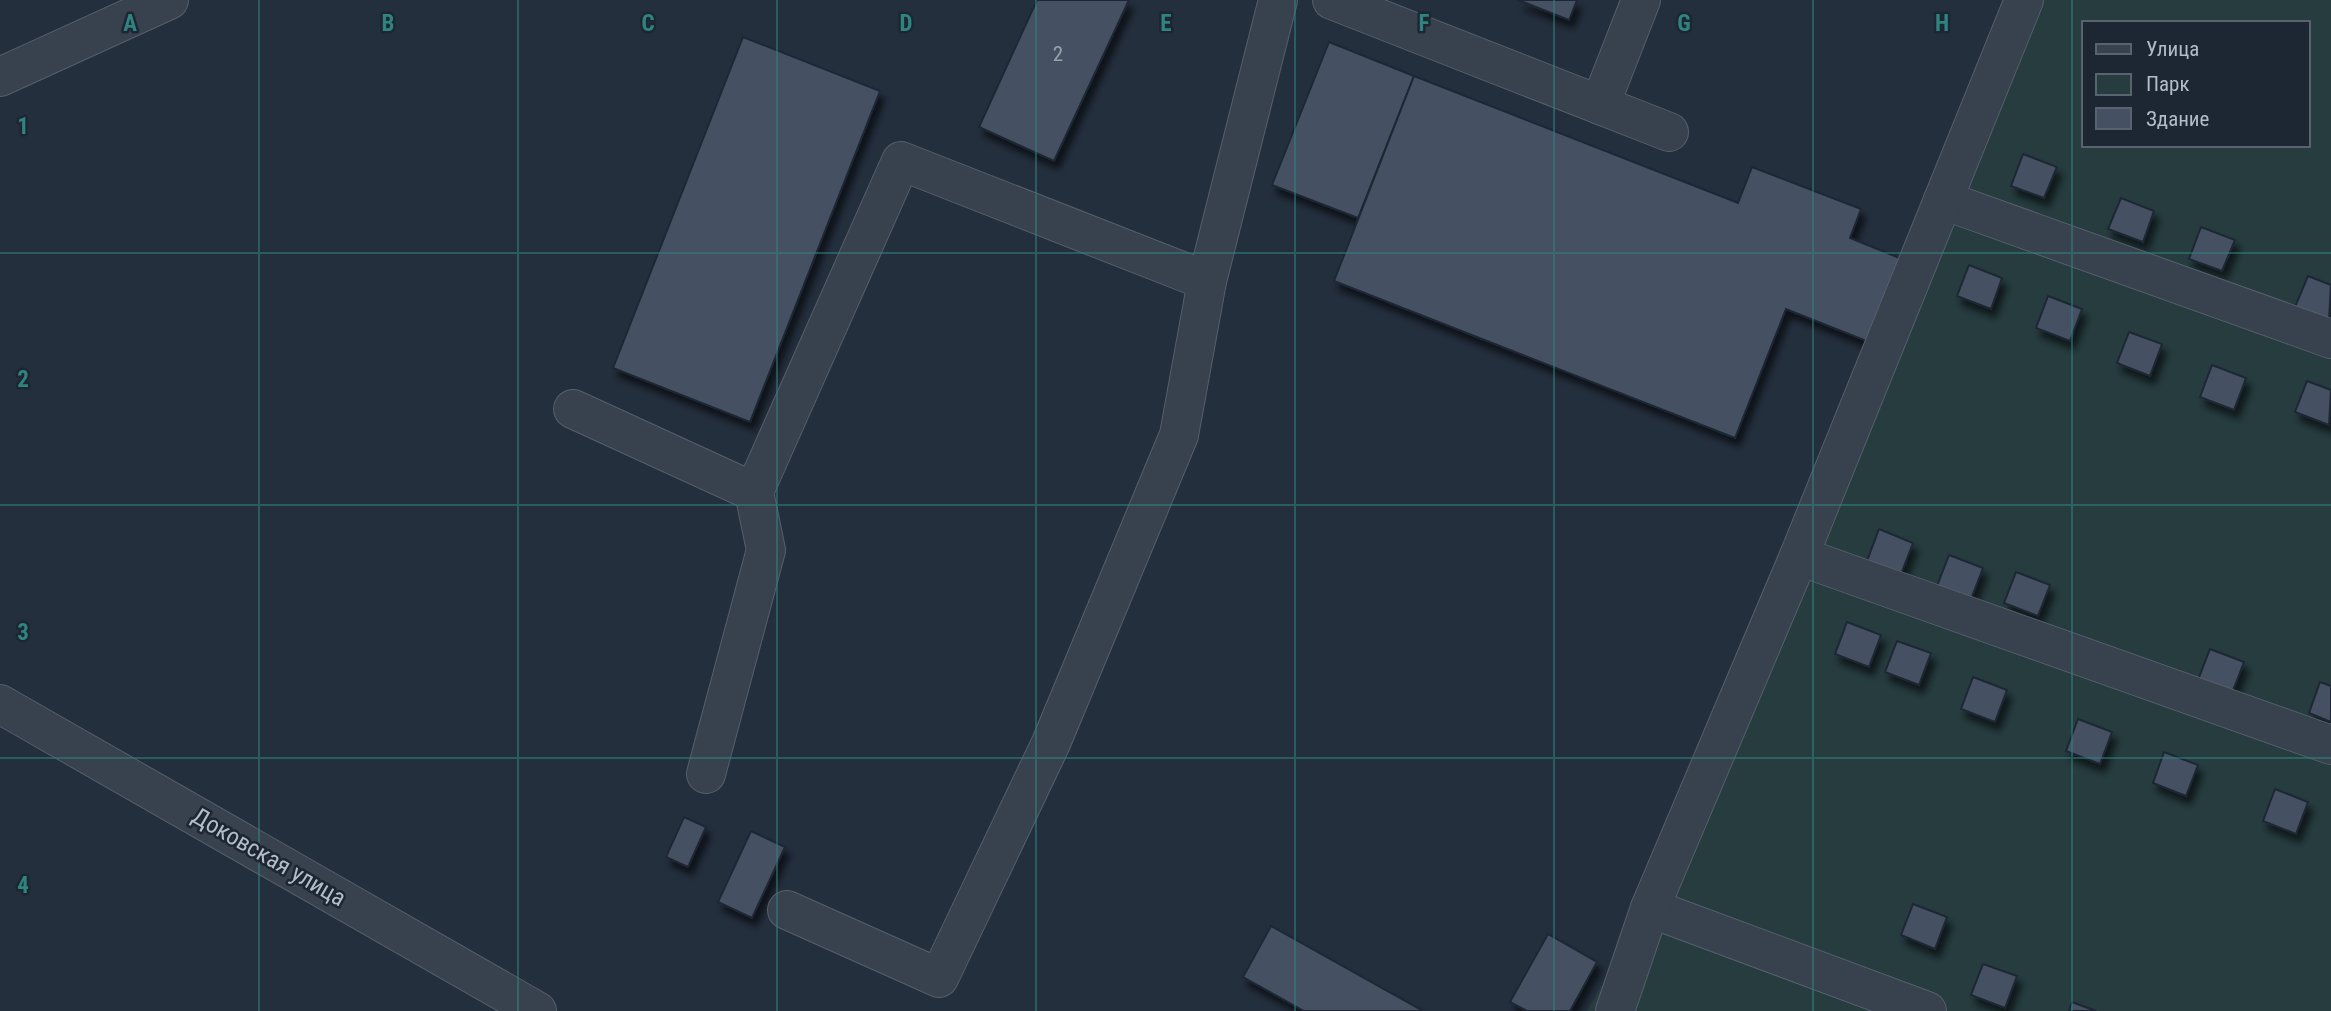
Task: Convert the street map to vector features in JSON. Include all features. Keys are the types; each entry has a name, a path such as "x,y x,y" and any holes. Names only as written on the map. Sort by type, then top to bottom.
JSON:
{"street":[{"path":"0,77 169,0"},
{"path":"787,910 939,978 1051,743 1178,435 1207,281 1278,0"},
{"path":"1600,105 1641,0"},
{"path":"1615,1011 1650,908 1799,556 2024,0"},
{"path":"1352,4 1669,132"},
{"path":"706,774 766,550 754,492 901,161 1207,281"},
{"path":"1943,200 2331,339"},
{"path":"573,409 754,492"},
{"path":"1799,556 2331,746"},
{"name":"Доковская улица","path":"0,704 537,1011"},
{"path":"1650,908 1927,1011"}],"green space":[{"path":"2019,0 2331,0 2331,1011 1587,1011 1638,920"}],"building":[{"path":"1037,0 1129,0 1054,161 979,127"},
{"path":"1518,0 1577,0 1569,20"},
{"path":"743,37 880,91 750,422 613,368"},
{"path":"1329,42 1414,76 1358,218 1272,185"},
{"path":"1414,76 1738,203 1752,167 1861,209 1850,238 1902,259 1869,342 1786,309 1735,438 1334,281"},
{"path":"2023,154 2057,167 2044,198 2011,186"},
{"path":"2121,198 2154,211 2143,242 2108,229"},
{"path":"2201,227 2235,240 2222,271 2189,259"},
{"path":"1969,265 2002,278 1991,309 1957,296"},
{"path":"2308,276 2331,285 2329,320 2295,307"},
{"path":"2048,296 2082,309 2070,341 2036,328"},
{"path":"2129,332 2162,344 2150,376 2117,363"},
{"path":"2212,365 2246,378 2234,410 2200,397"},
{"path":"2307,381 2331,390 2329,425 2295,412"},
{"path":"1879,529 1913,543 1901,574 1867,561"},
{"path":"1949,555 1983,568 1971,599 1937,586"},
{"path":"2016,572 2050,585 2038,616 2004,603"},
{"path":"1847,622 1881,635 1869,667 1835,654"},
{"path":"1897,641 1931,653 1919,685 1885,672"},
{"path":"2210,649 2244,662 2232,693 2198,680"},
{"path":"1973,677 2007,690 1995,722 1961,709"},
{"path":"2320,682 2331,686 2331,722 2309,713"},
{"path":"2078,719 2112,732 2100,764 2066,751"},
{"path":"2164,752 2198,765 2186,796 2153,783"},
{"path":"2275,789 2308,802 2296,834 2263,821"},
{"path":"684,817 706,827 688,867 666,857"},
{"path":"751,831 785,847 752,918 718,902"},
{"path":"1913,904 1947,917 1935,949 1901,935"},
{"path":"1271,926 1423,1011 1304,1011 1243,977"},
{"path":"1548,934 1597,962 1570,1011 1527,1011 1510,1002"},
{"path":"1983,964 2017,976 2005,1008 1971,995"},
{"path":"2072,1002 2096,1011 2069,1011"}]}
